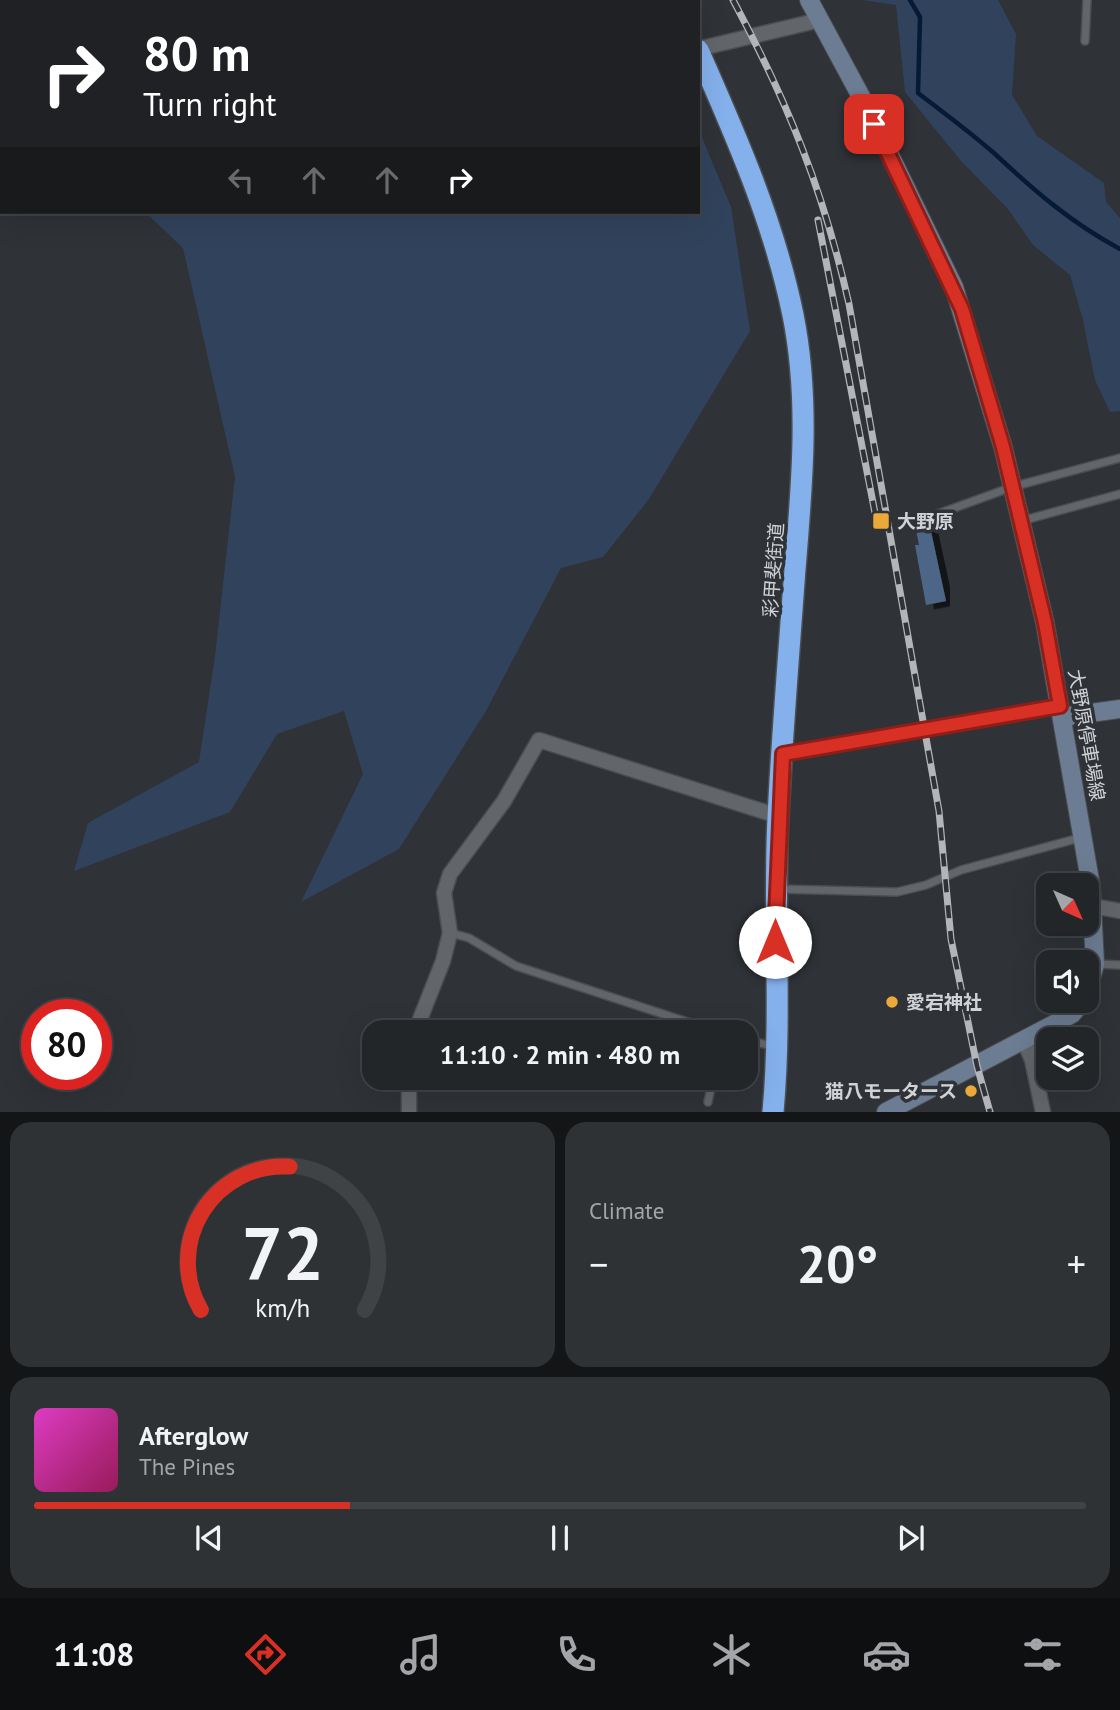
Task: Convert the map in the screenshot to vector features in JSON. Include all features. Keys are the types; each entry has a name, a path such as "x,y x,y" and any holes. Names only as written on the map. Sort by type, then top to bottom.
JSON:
{"highway":[{"name":"彩甲斐街道","path":"700,54 757,187 780,259 793,317 800,367 804,458 778,816 775,888 777,1047 773,1111"}],"main road":[{"name":"大野原停車場線","path":"809,0 954,287 1012,487 1045,623 1088,873"},
{"path":"1061,711 1120,709"},
{"path":"886,1111 1024,1041 1073,1013"}],"street":[{"path":"700,49 820,20"},
{"path":"420,1020 443,961 450,933 444,893 450,874 504,801 539,740 778,816"},
{"path":"1099,907 1120,911"},
{"path":"1024,1041 1032,1060 1044,1111"},
{"path":"409,1090 409,1111"}],"lane":[{"path":"1085,41 1087,0"},
{"path":"935,515 1012,487 1120,458"},
{"path":"1021,521 1120,494"},
{"path":"783,754 1061,711"},
{"path":"775,888 897,892 926,885 961,870 1083,836"},
{"path":"450,933 469,938 516,966 681,1020"},
{"path":"1099,964 1120,965"},
{"path":"758,1043 777,1047"},
{"path":"708,1102 710,1090"}],"shaded area":[{"path":"862,0 998,0 1016,34 1012,95 1037,136 1104,183 1106,202 1120,218 1120,411 1110,412 1095,380 1083,320 1070,275 1033,245 1008,209 961,161 905,92 896,5"},
{"path":"700,133 731,207 750,331 649,499 603,557 561,568 486,711 399,849 301,902 363,774 344,711 277,734 230,812 74,871 88,823 199,762 215,656 235,477 183,248 147,214 700,214"}],"building":[{"name":"大野原","path":"929,522 946,601 926,605 915,545 919,545 915,525"}],"waterway":[{"path":"910,0 920,17 918,93 986,146 1054,206 1120,249"}],"railway":[{"path":"733,0 771,75 802,148 828,222 849,304 939,811 951,939 977,1066 990,1112"},
{"path":"818,220 876,518"}],"place":[{"name":"大野原","path":"881,521"},
{"name":"愛宕神社","path":"892,1002"},
{"name":"猫八モータース","path":"971,1091"}],"route":[{"path":"775,942 778,816 783,754 1060,706 1045,623 1003,447 962,309 929,233 874,124"}]}
